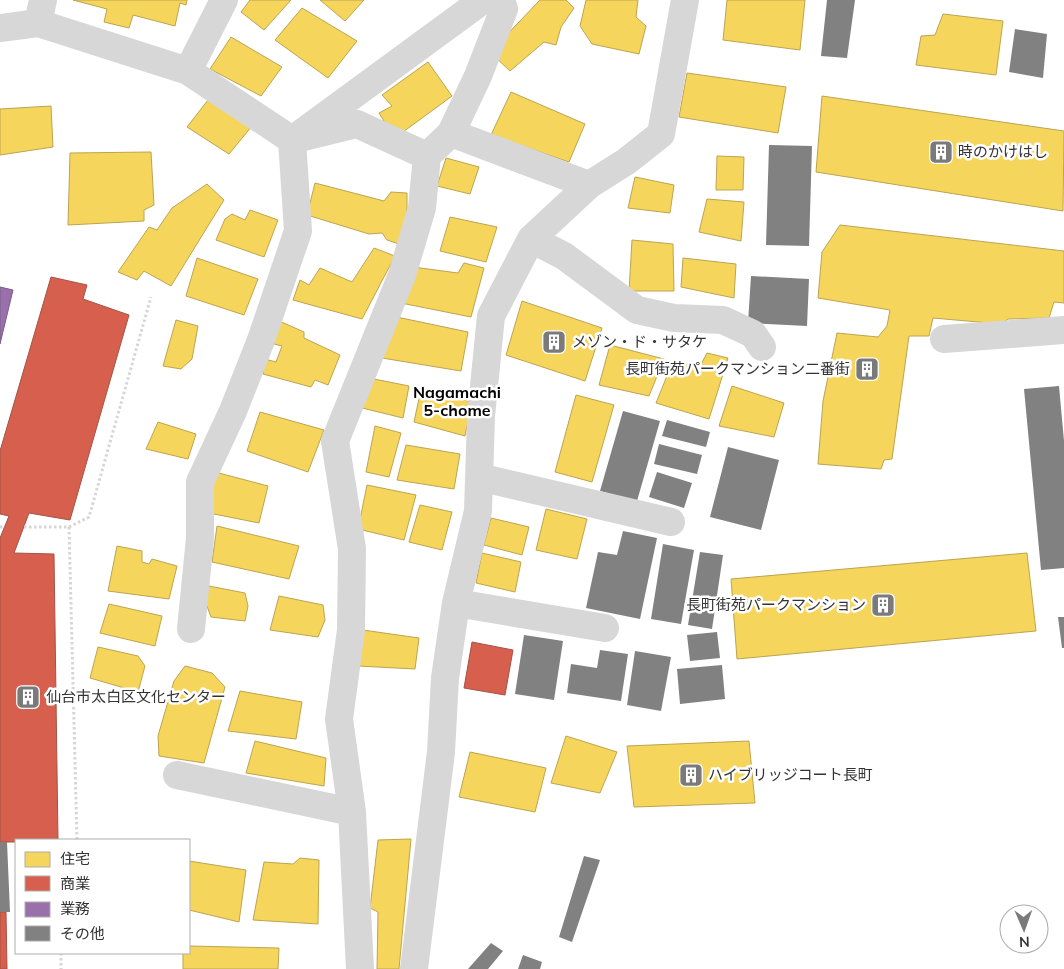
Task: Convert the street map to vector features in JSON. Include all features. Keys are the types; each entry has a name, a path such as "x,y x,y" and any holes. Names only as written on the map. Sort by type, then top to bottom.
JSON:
{"street":[{"path":"188,70 224,0"},
{"path":"292,140 483,0"},
{"path":"360,969 352,812 339,719 351,630 352,549 335,441 402,275 422,208 427,156 451,133 478,76 504,9 501,0"},
{"path":"414,969 441,752 445,678 456,603 478,512 482,416 491,316 531,239 589,184 627,161 661,134 684,0"},
{"path":"0,28 41,12 188,70 292,140 357,124 427,156"},
{"path":"451,133 589,184"},
{"path":"191,629 200,538 200,482 233,411 298,231 292,140"},
{"path":"531,239 564,256 637,310 674,318 723,320 753,334 762,347"},
{"path":"944,338 1064,330"},
{"path":"479,477 671,522"},
{"path":"456,603 605,628"},
{"path":"177,775 352,812"}],"path":[{"path":"24,527 69,527 89,516 151,297"},
{"path":"69,527 77,839"},
{"path":"61,954 61,969"}],"building: 住宅":[{"path":"73,0 187,0 186,5 180,3 175,26 133,15 129,28 104,22 107,9"},
{"path":"250,0 291,0 264,30 241,12"},
{"path":"320,0 364,0 345,21"},
{"path":"540,0 566,0 574,8 561,27 556,45 544,42 510,71 494,56 499,43"},
{"path":"586,0 638,0 636,17 646,26 639,54 592,44 580,26"},
{"path":"727,0 805,0 800,50 723,40"},
{"path":"302,8 357,41 328,78 275,40"},
{"path":"943,14 1003,21 996,75 916,65 921,36 935,35"},
{"path":"231,37 282,67 261,96 210,69"},
{"path":"428,62 452,96 403,132 392,134 379,113 392,106 382,95"},
{"path":"687,73 786,87 778,133 679,117"},
{"path":"511,92 585,124 569,162 491,135"},
{"name":"時のかけはし","path":"822,96 1064,131 1063,211 816,172"},
{"path":"208,100 252,126 229,154 187,127"},
{"path":"51,106 53,147 0,155 0,109"},
{"path":"151,152 154,205 144,210 144,221 68,225 70,153"},
{"path":"717,156 744,157 743,190 716,190"},
{"path":"446,158 479,167 470,194 437,186"},
{"path":"635,177 674,185 670,213 628,208"},
{"path":"315,183 384,201 391,192 407,193 407,215 399,244 387,240 382,233 369,234 307,215"},
{"path":"207,184 224,200 171,286 144,271 137,280 118,272 149,227 157,230 172,208"},
{"path":"707,199 744,202 741,241 699,232"},
{"path":"250,210 278,220 264,257 216,240 225,219 232,214 245,220"},
{"path":"450,217 497,227 486,262 440,251"},
{"name":"長町街苑パークマンション二番街","path":"840,225 1064,251 1064,303 1054,302 1049,318 1008,319 1001,324 933,318 929,336 909,336 892,459 884,460 881,469 818,464 823,401 837,333 878,337 887,326 890,310 818,298 822,252"},
{"path":"632,240 673,244 674,291 629,291"},
{"path":"374,248 395,256 362,319 293,300 300,280 309,285 320,268 352,282"},
{"path":"197,258 258,279 244,315 186,296"},
{"path":"683,258 736,264 734,298 681,287"},
{"path":"464,263 484,268 471,317 401,303 413,267 458,273"},
{"name":"メゾン・ド・サタケ","path":"522,301 602,328 585,381 506,355"},
{"path":"392,316 468,332 461,371 382,358"},
{"path":"176,320 198,326 192,359 181,369 163,366"},
{"path":"277,320 304,332 304,338 340,355 328,385 315,380 311,387 263,374 265,359 276,362 282,346 270,343"},
{"path":"610,345 664,359 649,396 599,385"},
{"path":"707,353 728,358 709,419 656,403 673,361 699,368"},
{"path":"369,378 409,386 403,418 358,407"},
{"path":"732,386 784,403 774,437 719,426"},
{"path":"421,389 472,402 465,436 414,422"},
{"path":"576,395 614,405 592,482 555,472"},
{"path":"260,412 324,430 308,472 247,451"},
{"path":"158,422 196,434 188,459 146,449"},
{"path":"375,426 401,433 389,477 366,472"},
{"path":"406,445 460,454 454,489 397,480"},
{"path":"215,472 268,486 259,523 204,512"},
{"path":"367,485 416,495 404,540 358,529"},
{"path":"420,505 452,512 442,550 409,542"},
{"path":"546,509 587,519 577,559 536,550"},
{"path":"491,518 529,527 522,555 484,545"},
{"path":"217,526 299,546 289,579 212,562"},
{"path":"117,546 142,551 142,562 149,564 152,559 177,566 169,599 108,591"},
{"path":"482,553 521,562 515,592 476,583"},
{"name":"長町街苑パークマンション","path":"1027,553 1036,631 737,659 731,579"},
{"path":"209,586 245,593 248,606 245,621 211,617 205,601"},
{"path":"279,596 323,605 325,620 318,637 270,630"},
{"path":"109,604 162,616 155,646 100,633"},
{"path":"363,630 419,638 415,669 358,666"},
{"path":"98,647 138,656 145,666 138,692 90,678"},
{"path":"185,666 212,673 225,687 204,763 159,756 158,736 174,681"},
{"path":"240,691 302,702 296,739 228,731"},
{"path":"566,736 617,752 600,793 551,783"},
{"path":"255,741 326,758 324,786 246,773"},
{"name":"ハイブリッジコート長町","path":"749,741 755,803 634,807 627,746"},
{"path":"470,752 546,768 535,812 459,797"},
{"path":"411,839 399,969 377,969 378,912 370,908 378,840"},
{"path":"300,858 319,860 318,924 253,920 264,862 293,864"},
{"path":"190,861 246,870 239,922 190,910"},
{"path":"190,946 279,948 278,969 183,969 183,954 190,954"}],"building: 商業":[{"name":"仙台市太白区文化センター","path":"51,277 87,285 83,299 129,315 70,520 29,513 14,553 54,554 58,839 15,839 15,842 0,842 0,538 9,516 0,514 0,451"},
{"path":"472,642 513,650 505,695 464,688"},
{"path":"0,912 6,912 7,969 0,969"}],"building: 業務":[{"path":"0,287 13,290 0,344"}],"building: その他":[{"path":"827,0 855,0 847,58 821,56"},
{"path":"1015,29 1047,34 1043,78 1009,72"},
{"path":"769,145 812,146 809,246 766,245"},
{"path":"751,276 809,279 807,326 748,323"},
{"path":"1059,386 1064,441 1064,568 1041,570 1024,389"},
{"path":"623,411 660,421 637,501 600,491"},
{"path":"667,420 710,432 706,447 662,436"},
{"path":"659,444 702,455 697,474 654,464"},
{"path":"728,447 779,460 761,530 710,517"},
{"path":"657,472 692,483 684,508 649,497"},
{"path":"623,531 657,538 640,619 586,608 598,552 617,555"},
{"path":"663,544 694,550 681,624 651,619"},
{"path":"700,552 723,555 712,629 688,625"},
{"path":"1058,617 1064,617 1064,648 1062,648"},
{"path":"717,632 720,658 690,661 687,635"},
{"path":"524,635 563,641 554,700 515,694"},
{"path":"600,650 628,654 621,701 567,693 571,664 597,668"},
{"path":"635,651 671,657 661,711 627,705"},
{"path":"722,665 725,699 680,704 677,669"},
{"path":"0,842 7,842 10,912 0,912"},
{"path":"584,856 600,860 572,942 559,937"},
{"path":"491,943 503,951 488,969 468,969"},
{"path":"523,955 542,962 540,969 518,969"}],"place":[{"name":"時のかけはし","path":"941,152"},
{"name":"メゾン・ド・サタケ","path":"554,342"},
{"name":"長町街苑パークマンション二番街","path":"867,369"},
{"name":"長町街苑パークマンション","path":"883,605"},
{"name":"仙台市太白区文化センター","path":"28,697"},
{"name":"ハイブリッジコート長町","path":"691,775"}],"district":[{"name":"Nagamachi 5-chome","path":"457,401"}]}
